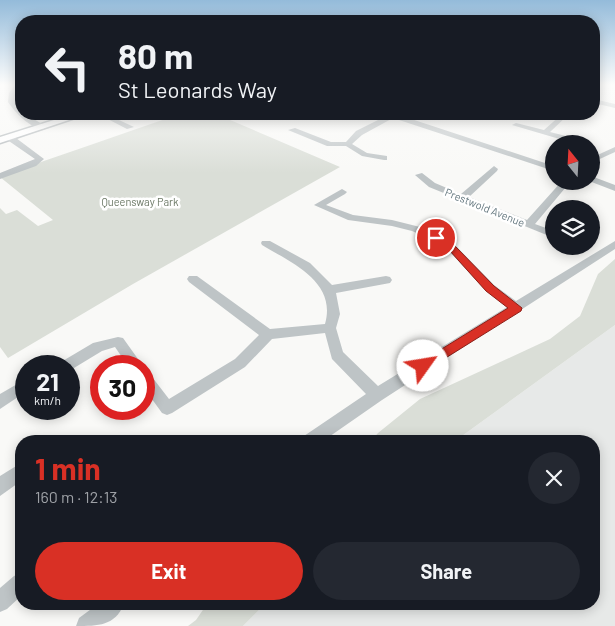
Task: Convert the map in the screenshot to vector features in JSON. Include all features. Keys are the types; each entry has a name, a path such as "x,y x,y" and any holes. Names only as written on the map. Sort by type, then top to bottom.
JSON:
{"main road":[{"path":"5,139 63,120"}],"street":[{"path":"30,120 41,127"},
{"path":"114,120 130,127"},
{"path":"292,130 330,144 348,144 359,133 381,120"},
{"path":"405,120 545,166"},
{"path":"545,133 559,120"},
{"path":"516,125 552,135"},
{"path":"0,176 33,164 40,159 5,139"},
{"path":"348,144 351,148 367,156 384,158"},
{"path":"600,156 615,149"},
{"path":"462,197 494,169"},
{"name":"Prestwold Avenue","path":"419,175 430,184 545,231"},
{"path":"600,182 615,188"},
{"path":"530,224 559,190"},
{"path":"342,192 319,205 351,218 392,223 416,229 436,238 453,249 490,288 517,308"},
{"path":"266,243 306,266 330,290 334,314 330,328 337,356 377,396"},
{"path":"319,435 615,244"},
{"path":"193,279 268,334"},
{"path":"330,290 386,280"},
{"path":"155,392 167,408 240,362 268,334 330,328"},
{"path":"80,358 110,342 118,342 128,355"},
{"path":"0,402 15,392"},
{"path":"0,487 15,476"},
{"path":"0,602 15,588"},
{"path":"87,626 107,610"}],"shaded area":[{"path":"615,325 615,626 243,626 259,610 600,610 600,435 463,435"}],"green space":[{"name":"Queensway Park","path":"163,120 230,120 340,167 133,284 8,358 0,347 0,208 6,214 17,210 38,226 53,220 0,177"},
{"path":"615,259 615,325 463,435 376,435 420,399 550,339 580,316 598,274"},
{"path":"203,610 259,610 243,626 188,626 196,620"}],"route":[{"path":"423,366 517,308 490,288 453,249 436,238"}]}
